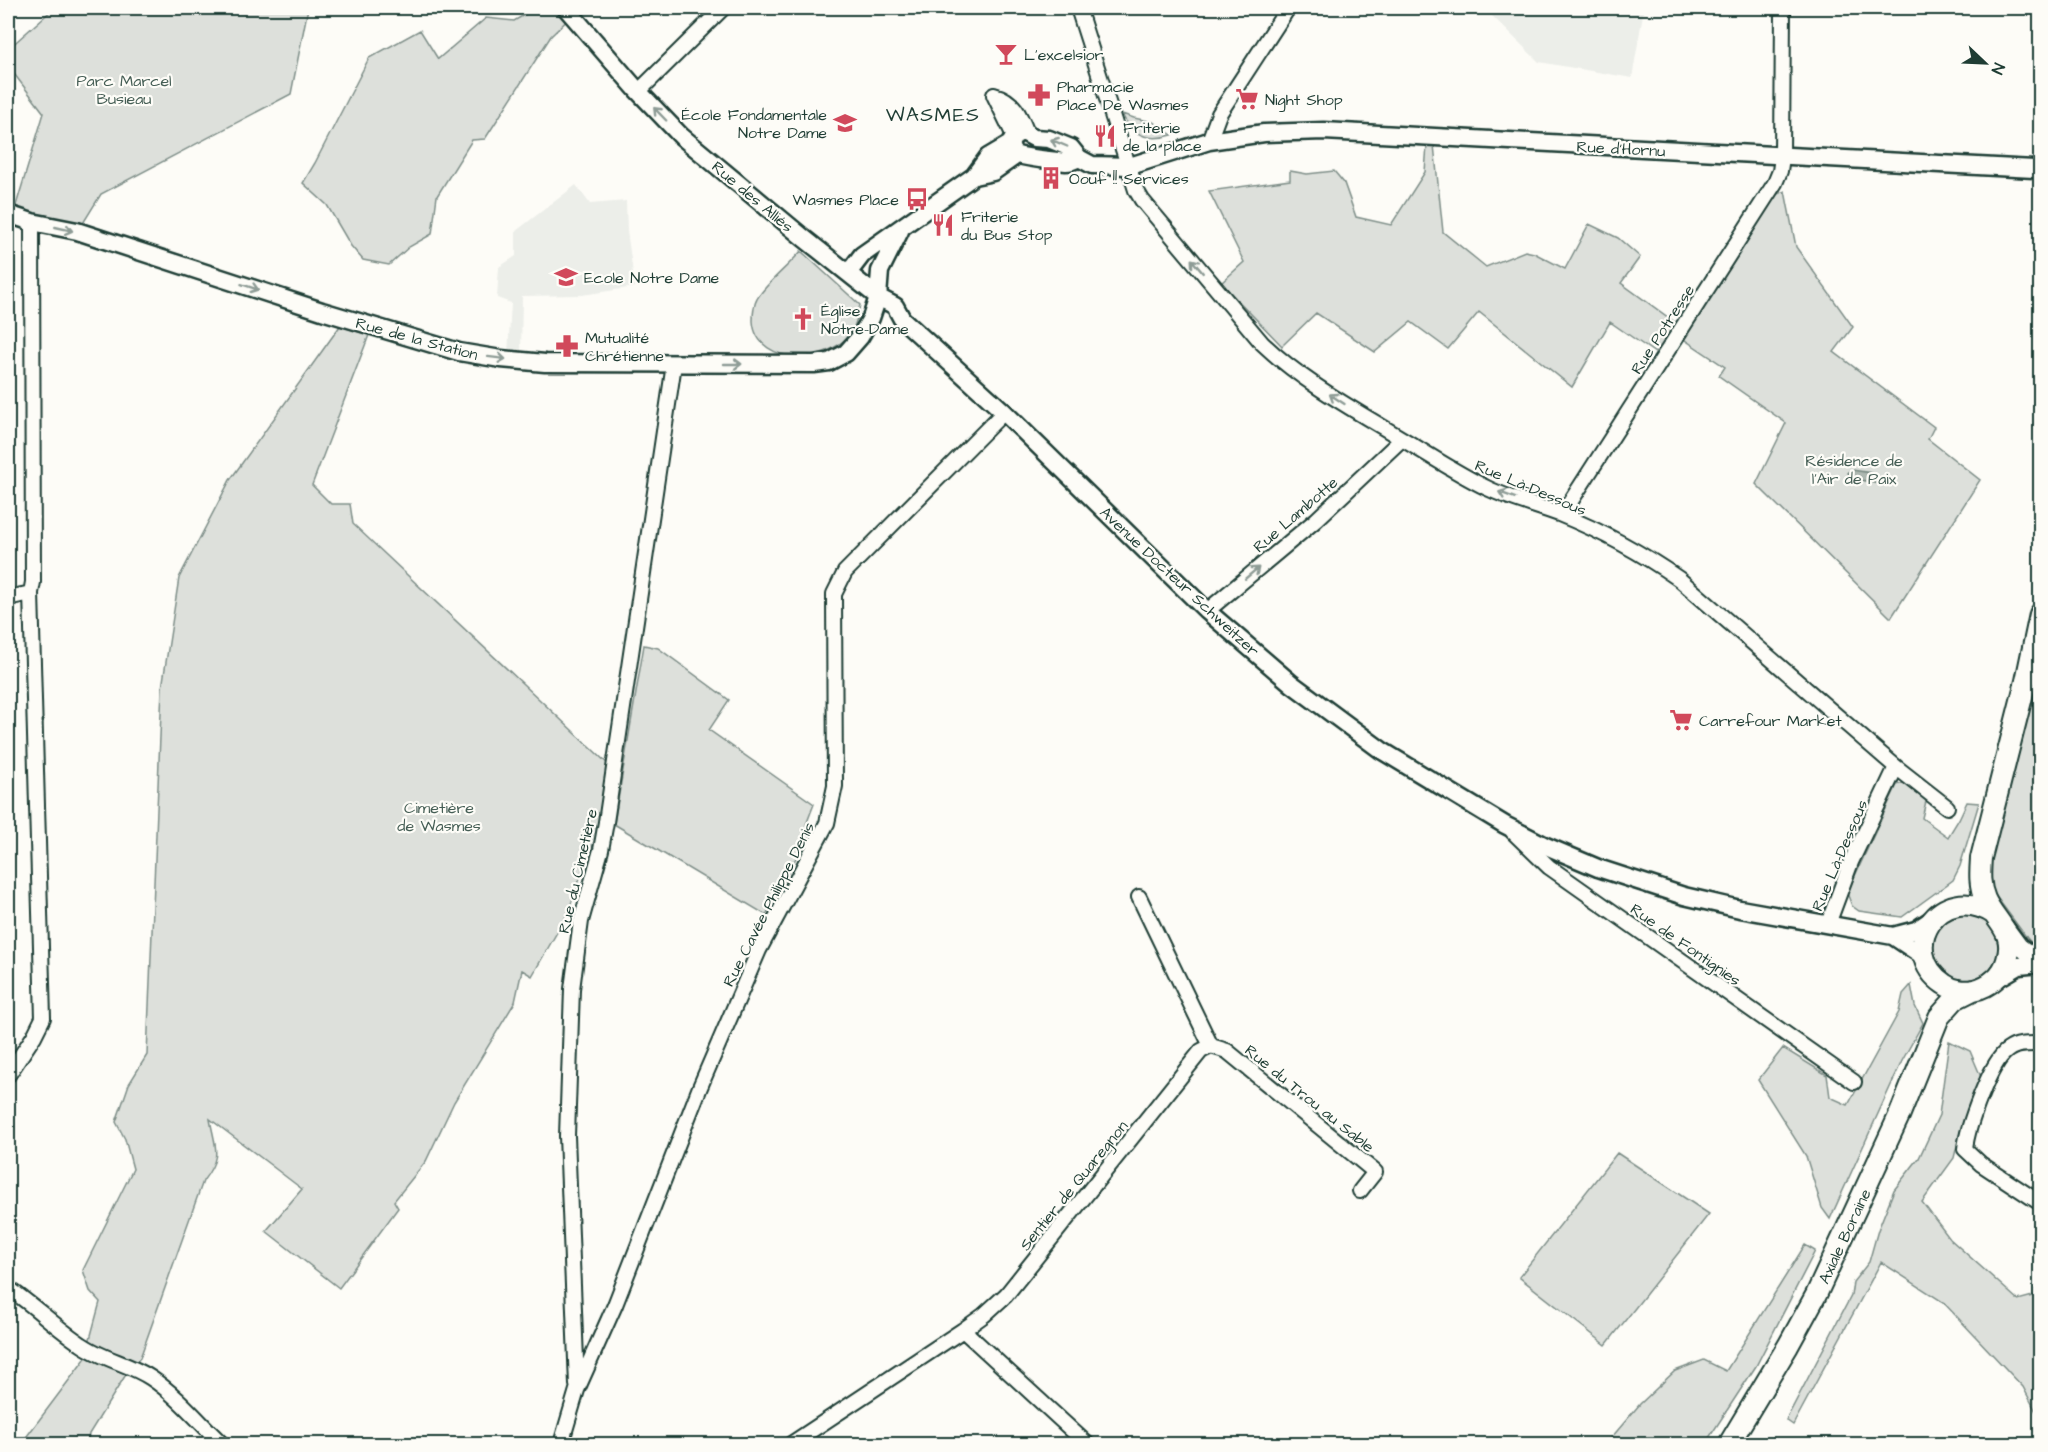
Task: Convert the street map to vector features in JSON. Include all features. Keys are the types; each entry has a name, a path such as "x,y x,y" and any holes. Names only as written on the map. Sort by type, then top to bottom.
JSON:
{"main road":[{"path":"1923,956 1923,941 1927,928 1964,893 1981,858 2026,681 2040,614"},
{"path":"1981,858 1981,885 1985,899 2008,937 2008,956 2001,973 1992,982"},
{"path":"1942,912 1960,904 1972,904 1984,907 1999,919"},
{"name":"Axiale Boraine","path":"1923,956 1937,979 1940,999 1939,1017"},
{"path":"1937,979 1948,987 1973,990"},
{"name":"Axiale Boraine","path":"1729,1444 1816,1295 1894,1126 1939,1017 1955,999 1992,982"}],"street":[{"name":"Rue des Alliés","path":"566,8 681,136 805,239 849,272"},
{"path":"639,91 723,8"},
{"name":"Rue Là-Dessous","path":"1078,8 1136,190 1262,343 1294,371 1460,475 1489,489 1562,515 1650,559 1679,579 1896,767 1947,807"},
{"path":"1209,141 1219,114 1288,8"},
{"name":"Rue Potresse","path":"1562,515 1771,191 1780,171 1783,8"},
{"name":"Rue d'Hornu","path":"902,227 974,176 993,172 1022,144 1068,162 1080,158 1092,165 1130,166 1209,141 1264,133 1324,131 2038,169"},
{"name":"Rue de la Station","path":"8,214 32,222 76,231 459,352 501,359 545,363 814,364 829,362 846,354 860,337 876,304"},
{"path":"8,1075 43,1018 31,593 33,582 32,222"},
{"path":"876,304 849,272 862,255 902,227"},
{"path":"876,304 880,271 902,227"},
{"name":"Avenue Docteur Schweitzer","path":"876,304 886,317 902,319 1004,412 1207,611 1292,684 1381,750 1505,825 1598,868 1647,885 1740,909 1893,936"},
{"name":"Rue du Cimetière","path":"577,1390 567,1136 572,989 581,921 601,850 606,822 674,364"},
{"name":"Rue Cavée Philippe Denis","path":"561,1444 577,1390 615,1305 700,1087 759,950 827,824 835,786 834,594 839,582 845,572 1004,412"},
{"name":"Rue Lambotte","path":"1207,611 1316,520 1402,438"},
{"path":"8,598 31,593"},
{"name":"Rue Là-Dessous","path":"1828,924 1851,862 1896,767"},
{"name":"Rue de Fontignies","path":"1505,825 1549,867 1854,1082"},
{"path":"1139,897 1206,1048"},
{"path":"1893,936 1916,930 1942,912"},
{"path":"1999,919 2019,946 2040,963"},
{"path":"1893,936 1923,956"},
{"path":"1992,982 2019,966 2040,963"},
{"path":"2040,1044 2022,1044 2008,1050 1996,1063 1967,1132 1965,1149 1981,1164 2040,1203"},
{"name":"Rue du Trou au Sable","path":"1206,1048 1227,1052 1375,1172 1360,1191"},
{"name":"Sentier de Quaregnon","path":"791,1444 963,1330 1006,1295 1206,1048"},
{"path":"8,1288 26,1300 66,1335 92,1351 149,1376 170,1391 222,1444"},
{"path":"963,1330 1087,1444"}],"shaded area":[{"path":"1484,8 1644,8 1632,78 1539,62"},
{"name":"Ecole Notre Dame","path":"576,185 590,204 626,201 627,231 635,287 582,295 522,296 521,354 508,354 511,303 497,298 499,267 516,256 516,231"},
{"path":"1852,470 1872,473 1882,481 1883,485 1861,480 1850,481 1848,472"}],"green space":[{"name":"Parc Marcel Busieau","path":"54,8 308,8 291,94 101,194 82,225 14,212 44,113 8,66 8,49"},
{"path":"536,8 580,8 551,36 485,139 472,140 437,196 432,234 409,247 389,265 363,260 351,246 327,205 303,183 369,58 420,30 438,59 486,18 514,21"},
{"path":"1122,114 1153,122 1172,135 1156,138 1142,135 1131,128"},
{"path":"1427,145 1434,145 1443,232 1486,267 1525,251 1534,253 1565,269 1589,224 1618,238 1640,257 1621,283 1680,326 1658,355 1610,322 1572,387 1479,312 1448,349 1411,322 1375,352 1316,313 1282,346 1221,283 1244,262 1209,191 1290,180 1290,171 1307,174 1334,171 1344,183 1356,217 1391,225 1425,172"},
{"name":"Résidence de l'Air de Paix","path":"1785,191 1796,247 1853,327 1834,352 1934,427 1928,439 1980,480 1891,618 1756,484 1786,423 1719,376 1725,367 1682,338 1772,196"},
{"path":"801,251 860,305 854,327 845,340 831,349 798,356 782,354 768,348 758,337 753,319 755,304 761,293"},
{"name":"Cimetière de Wasmes","path":"340,326 369,335 312,485 331,504 350,504 353,524 609,765 595,841 587,857 568,913 532,976 522,970 515,1002 454,1102 426,1161 394,1201 398,1208 339,1288 266,1231 302,1189 210,1119 216,1151 215,1158 203,1181 140,1358 130,1368 89,1434 87,1444 21,1444 91,1351 90,1339 100,1302 90,1291 83,1270 133,1169 125,1139 116,1122 129,1084 147,1055 162,688 179,578 230,480"},
{"path":"2040,642 2040,952 1992,891 1990,866"},
{"path":"644,645 658,648 729,700 709,730 814,804 806,825 811,829 766,915 614,824"},
{"path":"1907,782 1927,797 1922,818 1948,837 1967,802 1979,803 1960,866 1953,880 1902,917 1859,911 1852,906 1847,893 1897,785"},
{"path":"1958,914 1972,914 1984,919 1993,928 1998,947 1996,960 1989,971 1972,980 1958,980 1946,975 1937,966 1932,954 1932,940 1937,928 1946,919"},
{"path":"1911,985 1915,1006 1923,1023 1902,1061 1830,1219 1822,1208 1806,1156 1758,1080 1783,1048 1827,1075 1830,1097 1848,1105 1899,1012 1903,994"},
{"path":"1949,1041 1970,1051 1981,1077 1962,1125 1954,1158 1922,1202 1950,1239 2018,1300 2040,1294 2040,1419 2023,1387 1943,1302 1881,1262 1793,1425 1786,1420 1851,1296 1853,1282 1869,1262 1878,1230 1894,1190 1919,1158 1939,1115"},
{"path":"1617,1153 1709,1214 1606,1345 1519,1277"},
{"path":"1805,1245 1815,1251 1756,1366 1705,1444 1606,1444 1640,1404 1675,1371 1704,1360 1726,1371"}],"place":[{"name":"L'excelsior","path":"1006,54"},
{"name":"Pharmacie Place De Wasmes","path":"1039,95"},
{"name":"Night Shop","path":"1247,99"},
{"name":"École Fondamentale Notre Dame","path":"845,123"},
{"name":"Friterie de la place","path":"1105,136"},
{"name":"Oouf !! Services","path":"1051,178"},
{"name":"Wasmes Place","path":"917,199"},
{"name":"Friterie du Bus Stop","path":"943,225"},
{"name":"Ecole Notre Dame","path":"566,277"},
{"name":"Église Notre-Dame","path":"803,319"},
{"name":"Mutualité Chrétienne","path":"567,346"},
{"name":"Carrefour Market","path":"1681,720"}],"district":[{"name":"WASMES","path":"933,114"}]}
